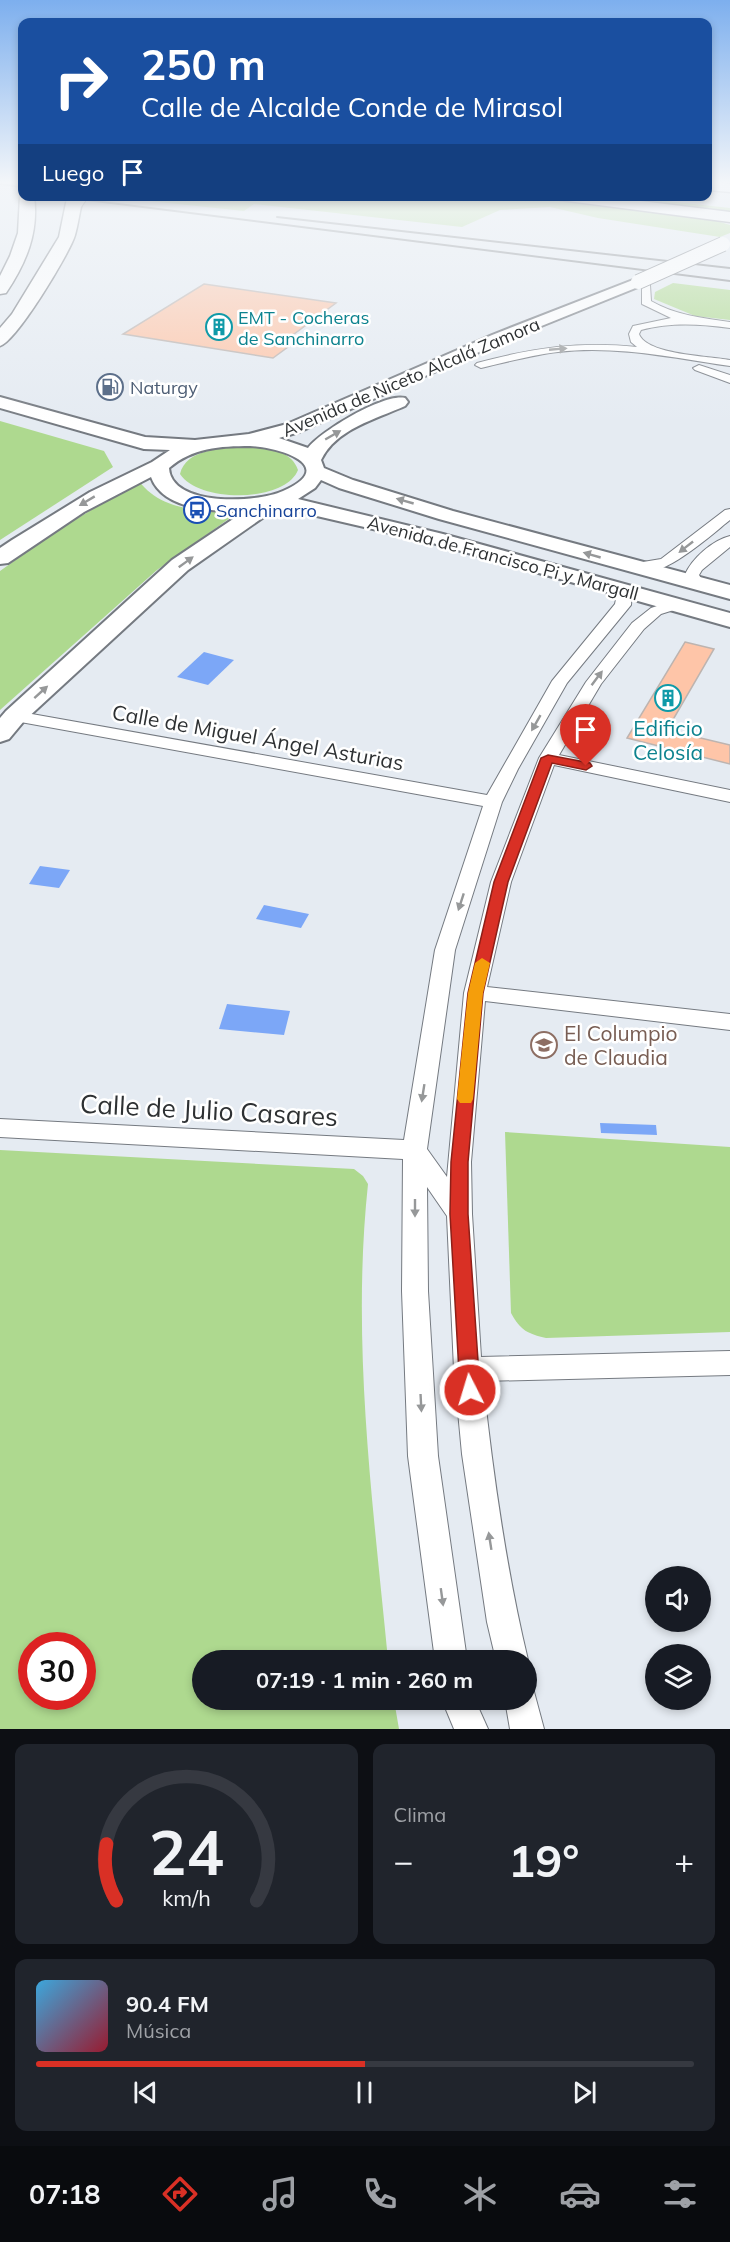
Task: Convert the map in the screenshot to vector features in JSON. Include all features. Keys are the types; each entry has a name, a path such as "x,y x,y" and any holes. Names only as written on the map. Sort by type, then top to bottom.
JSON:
{"highway":[{"path":"0,289 17,263"},
{"path":"0,302 12,284 17,263"},
{"path":"0,340 19,317 52,263"}],"street":[{"path":"690,263 645,284 646,302 655,308 694,320 730,325"},
{"name":"Avenida de Niceto Alcalá Zamora","path":"475,367 645,284"},
{"name":"Avenida de Niceto Alcalá Zamora","path":"250,440 293,428 498,338 645,284"},
{"path":"694,320 665,321 637,328 634,334 637,342 656,353 725,377"},
{"path":"475,367 524,354 563,348 612,348 730,363"},
{"path":"714,361 708,367 725,377"},
{"name":"Avenida de Niceto Alcalá Zamora","path":"274,501 306,486 314,465 314,450 325,438 417,394"},
{"path":"0,402 144,443 196,446"},
{"path":"0,411 122,447 160,465"},
{"path":"0,558 51,523 125,479 160,465 173,455 196,446 222,441 250,440"},
{"name":"Avenida de Francisco Pi y Margall","path":"250,440 294,448 314,465 351,486 446,515 730,592"},
{"path":"122,447 134,462 131,472 125,479"},
{"path":"160,465 158,476 162,484 184,498 218,504 274,501"},
{"path":"0,734 15,716 180,566 274,501"},
{"name":"Avenida de Francisco Pi y Margall","path":"274,501 320,509 436,538 730,621"},
{"path":"240,524 295,509 320,509"},
{"path":"636,567 657,566 666,562 730,513"},
{"path":"697,584 692,575 695,568 730,540"},
{"path":"450,1650 423,1456 415,1291 415,1150 445,950 493,802 509,769 560,681 623,605 624,599 620,589"},
{"path":"510,1650 503,1622 476,1454 468,1369 459,1214 459,1162 475,993 501,882 548,758 594,682 638,626 656,611 675,605"},
{"name":"Calle de Miguel Ángel Asturias","path":"15,716 493,802"},
{"path":"548,758 730,796"},
{"path":"475,993 730,1022"},
{"name":"Calle de Julio Casares","path":"0,1128 415,1150"},
{"path":"415,1150 459,1214"},
{"path":"468,1369 730,1363"},
{"path":"460,1710 463,1729"},
{"path":"462,1710 471,1729"},
{"path":"523,1710 527,1729"}],"green space":[{"path":"673,283 730,290 730,320 695,316 654,299 655,292"},
{"path":"0,421 104,451 113,467 0,540"},
{"path":"243,446 283,453 289,457 298,470 290,481 277,489 241,495 205,490 190,484 180,474 189,459 206,451"},
{"path":"139,481 148,491 170,504 196,510 237,513 157,570 0,710 0,571 55,532"},
{"path":"505,1132 730,1147 730,1332 546,1338 529,1333 521,1327 511,1313"},
{"path":"0,1150 354,1169 363,1176 368,1184 363,1244 362,1303 366,1423 387,1650 192,1650 192,1710 396,1710 399,1729 0,1729"}],"water":[{"path":"204,652 234,660 208,685 177,677"},
{"path":"40,866 70,870 59,888 29,884"},
{"path":"264,905 309,914 301,928 256,919"},
{"path":"227,1004 290,1011 284,1035 219,1029"},
{"path":"600,1123 656,1125 657,1135 601,1133"}],"building":[{"name":"EMT - Cocheras de Sanchinarro","path":"204,284 336,303 282,343 292,344 273,358 123,334"},
{"name":"Edificio Celosía","path":"685,642 714,649 667,730 730,745 730,764 627,738"}],"railway":[{"path":"585,263 730,281"},
{"path":"683,263 730,268"}],"slow traffic":[{"path":"465,1099 475,993 482,963"}],"place":[{"name":"EMT - Cocheras de Sanchinarro","path":"219,327"},
{"name":"Naturgy","path":"110,387"},
{"name":"Sanchinarro","path":"197,510"},
{"name":"Edificio Celosía","path":"668,698"},
{"name":"El Columpio de Claudia","path":"544,1045"}],"route":[{"path":"470,1390 459,1214 459,1162 475,993 501,882 548,758 586,766"}]}
